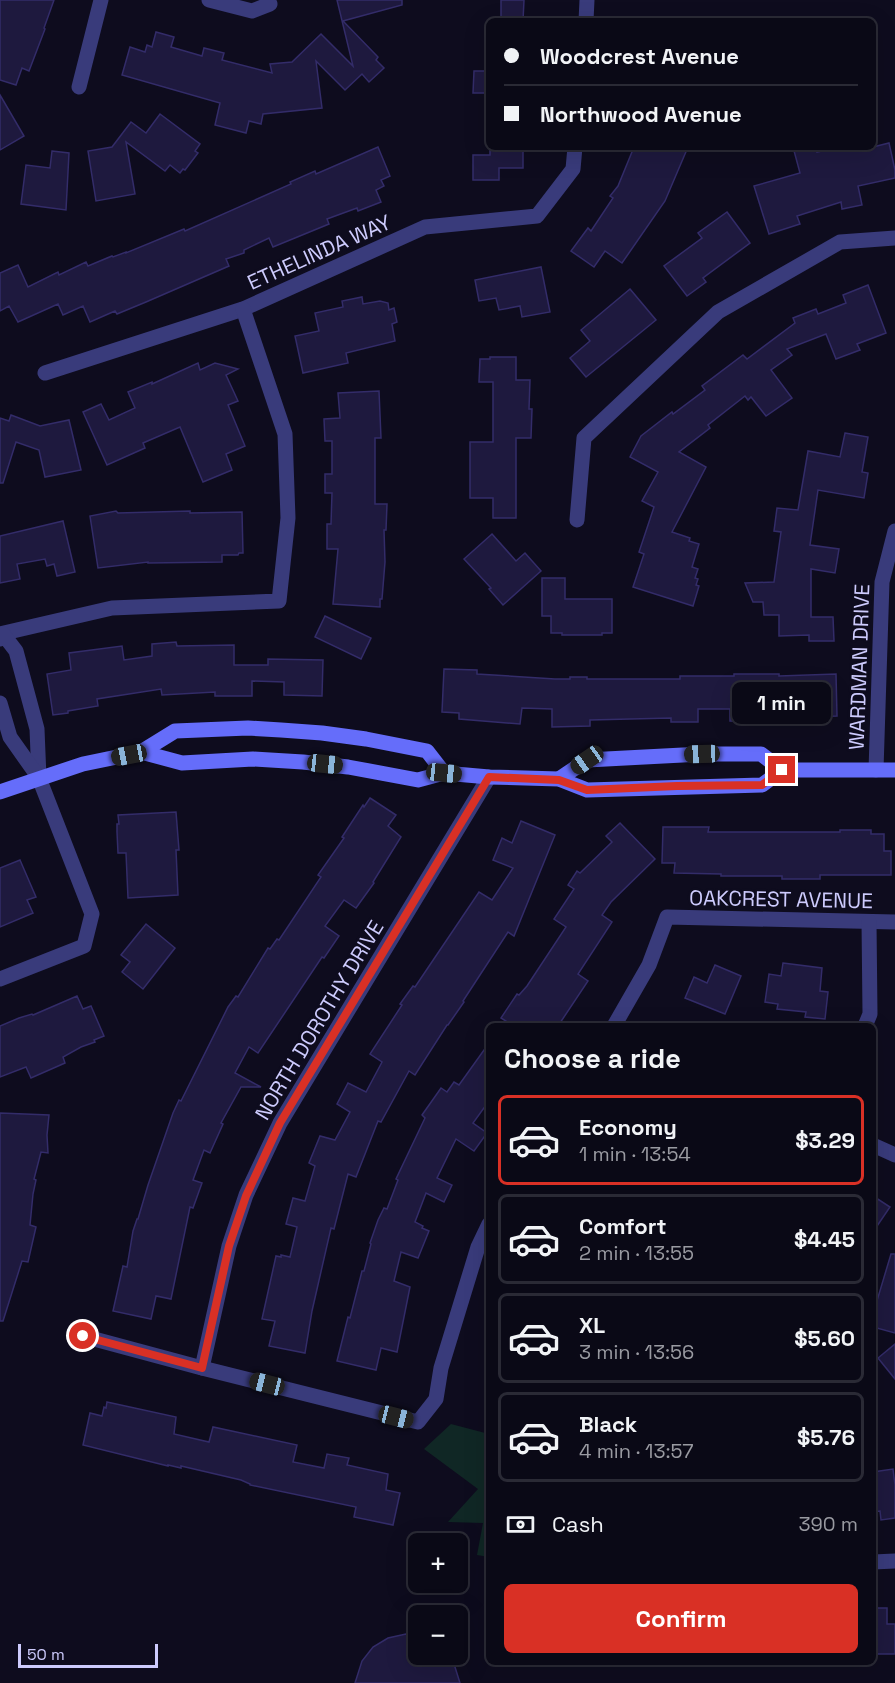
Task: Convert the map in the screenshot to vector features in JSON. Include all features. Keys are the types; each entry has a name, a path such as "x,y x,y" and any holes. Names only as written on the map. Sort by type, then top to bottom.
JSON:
{"street":[{"path":"78,87 101,0"},
{"path":"209,0 252,11 270,4"},
{"path":"586,18 587,0"},
{"name":"ETHELINDA WAY","path":"45,373 243,309 425,227 537,216 573,169 575,150"},
{"path":"578,520 584,438 718,312 840,242 895,238"},
{"path":"1,636 112,608 279,601 288,518 285,434 243,309"},
{"name":"WARDMAN DRIVE","path":"876,770 882,582 895,531"},
{"path":"1,636 16,651 37,729 39,778"},
{"path":"0,703 10,737 39,778 92,914 84,946 0,979"},
{"path":"0,792 83,764 141,752 175,731 248,728 322,733 366,739 427,751 444,773"},
{"path":"141,752 182,763 253,759 303,762 348,767 418,780 444,773 559,780 587,790 762,785 782,770 895,770"},
{"path":"559,780 587,760 702,754 761,754 782,770"},
{"name":"NORTH DOROTHY DRIVE","path":"202,1368 229,1246 246,1196 280,1123 489,777"},
{"name":"OAKCREST AVENUE","path":"616,1023 649,965 667,917 895,922"},
{"path":"867,1023 870,1014 869,922"},
{"path":"876,1146 895,1155"},
{"path":"83,1336 418,1422 436,1399 444,1357 478,1247 486,1230"},
{"path":"876,1562 895,1562"}],"green space":[{"path":"451,1424 486,1433 486,1556 477,1555 483,1523 448,1522 478,1489 424,1449"}],"building":[{"path":"0,0 54,0 29,71 22,68 16,85 0,80"},
{"path":"337,0 402,0 402,5 343,21 378,57 376,60 384,68 369,82 362,74 345,90 316,61 322,108 263,114 261,124 249,121 246,133 215,125 220,103 122,75 130,47 145,52 147,45 152,47 156,32 174,37 171,47 202,56 204,48 224,53 222,60 272,73 270,64 292,62 321,34 353,66"},
{"path":"501,0 524,0 523,18 501,18"},
{"path":"474,71 486,71 486,93 473,93"},
{"path":"0,95 24,136 0,150"},
{"path":"160,114 200,144 195,151 198,153 180,173 170,165 165,171 126,142 135,194 96,201 88,151 112,147 131,122 146,133"},
{"path":"889,143 895,178 858,186 862,205 842,209 841,202 797,216 800,224 769,234 754,186 800,173 794,150 817,150 817,152 876,150 876,146"},
{"path":"378,147 390,176 381,180 384,186 376,190 381,202 327,219 329,224 273,247 269,238 244,250 244,253 226,259 229,266 117,314 115,311 90,322 83,306 63,315 58,304 18,322 9,306 0,311 0,273 18,265 28,287 58,272 59,275 86,262 88,266 184,229 185,231 315,171 316,174"},
{"path":"490,150 523,150 523,168 499,168 499,180 473,180 473,155 490,155"},
{"path":"633,150 687,150 665,201 622,263 605,251 594,267 571,251 588,228 591,231 613,198 610,196 618,186"},
{"path":"52,151 69,153 66,210 21,204 26,165 50,168"},
{"path":"727,212 750,243 703,278 706,282 687,296 664,266 702,238 698,233"},
{"path":"541,267 550,312 522,317 520,306 499,310 496,298 479,301 475,280"},
{"path":"868,285 886,333 857,344 860,350 836,359 826,334 787,349 792,355 771,370 792,398 766,416 751,397 748,400 745,396 708,425 710,428 679,452 706,467 672,532 690,538 689,541 699,544 692,567 698,569 695,578 698,579 696,585 699,586 693,606 633,587 644,554 639,552 654,507 642,501 658,472 630,457 641,436 705,390 702,386 743,355 747,359 795,323 793,318 816,309 818,314 846,303 843,295"},
{"path":"630,289 656,320 586,377 570,358 590,341 581,330"},
{"path":"362,297 363,304 380,301 388,303 389,310 394,308 397,322 392,324 395,341 346,353 348,363 303,373 295,336 319,331 315,313 343,307 342,301"},
{"path":"490,357 516,357 516,380 530,380 531,438 516,438 516,518 493,518 493,498 470,498 470,442 493,442 493,382 479,382 480,359 490,359"},
{"path":"198,363 200,370 215,363 238,369 226,375 238,401 228,405 245,446 226,454 232,470 203,482 180,427 143,443 145,448 107,465 83,412 101,404 109,420 135,408 128,392"},
{"path":"379,391 381,438 375,438 375,504 387,504 382,599 380,599 380,607 333,604 338,549 327,549 327,524 331,524 332,493 325,493 325,474 332,474 332,441 325,441 324,419 340,418 338,393"},
{"path":"11,415 40,426 69,420 81,470 45,477 39,450 16,442 3,483 0,483 0,418 9,421"},
{"path":"845,433 868,437 862,472 868,473 864,498 818,490 810,545 839,549 835,573 811,569 811,617 833,617 834,641 809,641 809,635 779,636 779,615 764,615 763,602 753,602 745,583 774,582 781,532 774,531 777,508 798,510 808,451 840,457"},
{"path":"116,511 118,513 242,512 243,553 222,555 222,562 148,562 98,568 90,516"},
{"path":"63,521 75,572 57,576 54,564 47,566 45,559 17,564 20,579 0,583 0,536"},
{"path":"492,534 516,561 525,553 541,571 503,605 489,589 491,588 464,559"},
{"path":"542,578 565,578 565,599 612,599 612,633 562,635 562,633 551,633 551,616 542,616"},
{"path":"325,616 371,638 361,659 315,637"},
{"path":"176,642 177,646 234,645 234,665 268,665 268,659 323,660 322,696 284,695 284,682 252,681 252,696 215,696 215,692 162,695 161,689 97,699 98,706 53,715 47,674 71,670 69,653 122,646 124,660 152,656 152,644"},
{"path":"444,669 477,670 477,674 555,679 587,677 587,679 680,679 680,676 734,676 734,674 779,674 779,676 836,674 837,716 769,718 769,721 730,721 730,709 698,709 698,722 671,722 671,718 590,720 590,726 552,727 552,709 522,708 520,724 459,719 459,713 442,712"},
{"path":"370,798 396,815 388,826 401,837 374,883 356,908 344,900 325,926 339,936 324,958 322,957 258,1053 249,1047 235,1073 261,1087 241,1087 221,1123 223,1124 210,1153 204,1150 193,1180 202,1183 193,1208 190,1207 171,1299 156,1296 151,1319 113,1311 123,1266 127,1267 133,1231 179,1100 181,1101 228,1007 236,996 238,997 268,948 270,949 277,939 279,940 321,877 318,875 344,838 342,837"},
{"path":"176,812 179,850 176,850 178,895 128,898 126,853 118,853 118,815"},
{"path":"521,821 555,835 514,936 508,932 415,1075 409,1071 381,1122 378,1121 356,1177 348,1174 334,1229 331,1228 305,1353 269,1346 275,1321 262,1319 276,1256 290,1257 297,1227 286,1224 293,1198 305,1201 315,1166 309,1163 320,1136 335,1140 350,1112 337,1104 348,1083 366,1092 382,1062 370,1054 402,1005 400,1004 413,986 415,987 479,892 492,900 513,868 493,860 502,838 512,843"},
{"path":"620,823 655,859 611,902 602,915 612,922 578,974 588,981 560,1023 509,1023 501,1018 517,994 519,995 527,986 566,927 554,919 574,889 568,885 577,871 580,873 612,842 606,836"},
{"path":"663,827 709,827 708,832 871,830 871,834 884,834 884,851 891,851 891,875 820,875 820,879 782,879 782,876 674,873 675,863 662,863"},
{"path":"20,860 36,897 27,900 33,913 0,927 0,868"},
{"path":"146,924 175,948 143,989 122,972 130,962 121,955"},
{"path":"783,963 822,968 820,991 828,992 825,1019 805,1017 806,1012 777,1009 778,1004 765,1002 769,974 781,976"},
{"path":"715,965 741,976 725,1014 685,998 694,977 707,983"},
{"path":"77,996 83,1009 91,1006 104,1036 63,1057 65,1063 31,1078 26,1067 0,1077 0,1026"},
{"path":"486,1047 486,1105 473,1123 486,1134 474,1151 456,1139 437,1178 452,1185 444,1202 426,1193 415,1222 429,1231 418,1258 401,1252 394,1281 410,1287 397,1352 381,1348 376,1370 337,1361 370,1243 384,1208 387,1209 398,1180 396,1179 425,1118 422,1115 441,1088 447,1092 454,1082 459,1085"},
{"path":"0,1113 49,1115 48,1153 41,1152 34,1179 36,1180 30,1225 36,1227 28,1262 22,1261 3,1321 0,1321"},
{"path":"876,1198 890,1207 876,1228"},
{"path":"891,1254 895,1254 895,1333 876,1328 876,1304"},
{"path":"895,1344 895,1379 878,1358"},
{"path":"107,1402 176,1417 174,1434 209,1442 213,1427 297,1445 293,1462 324,1468 327,1454 349,1458 347,1465 388,1474 386,1490 400,1493 393,1525 354,1517 356,1507 250,1485 241,1480 181,1466 181,1468 168,1466 83,1445 90,1413 102,1416"},
{"path":"893,1469 895,1518 881,1520 880,1511 876,1512 876,1472"},
{"path":"876,1608 887,1608 887,1624 895,1624 895,1654 876,1654"},
{"path":"408,1634 408,1665 454,1665 460,1683 355,1683 362,1661 373,1647 388,1638"}],"route":[{"path":"83,1336 202,1368 229,1246 246,1196 280,1123 489,777 559,780 587,790 762,785 782,770"}]}
